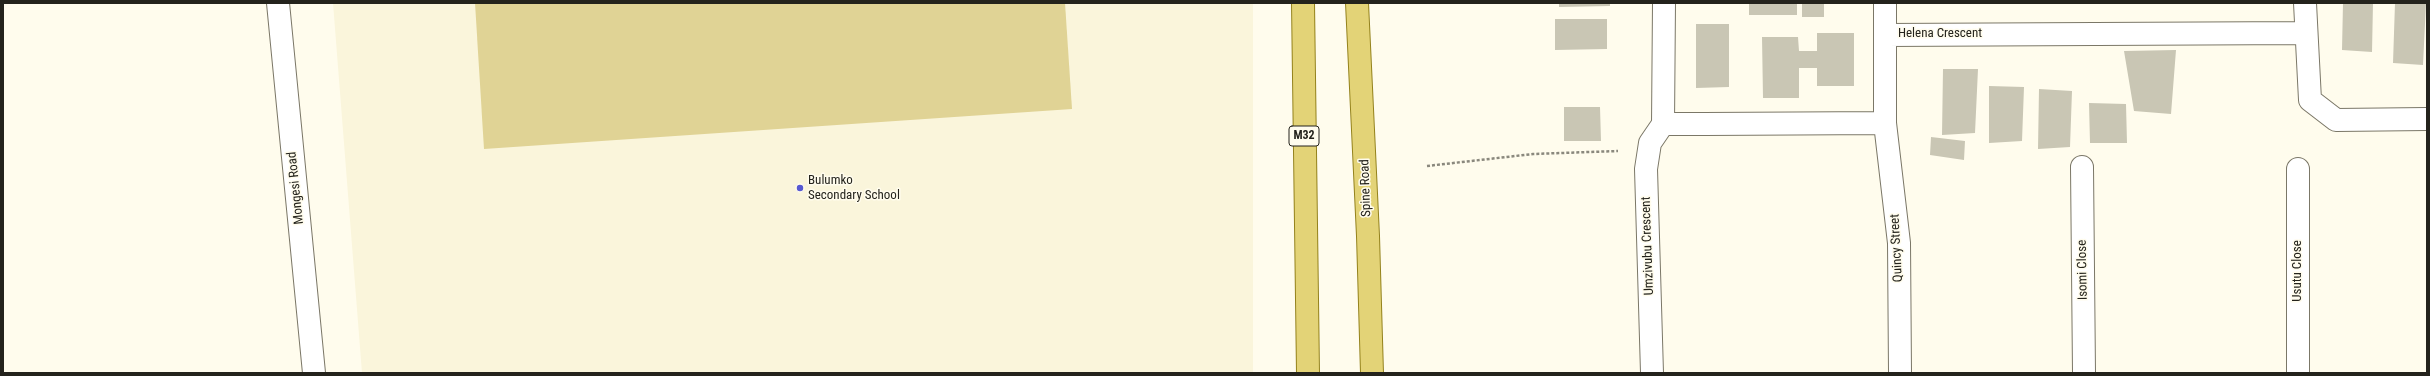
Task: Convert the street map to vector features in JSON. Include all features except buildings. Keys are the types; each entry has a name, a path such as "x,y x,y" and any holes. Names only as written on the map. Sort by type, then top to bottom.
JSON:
{"main road":[{"name":"M32","path":"1303,3 1308,373"},
{"name":"Spine Road","path":"1357,3 1370,275 1372,373"}],"street":[{"name":"Mongesi Road","path":"278,3 314,373"},
{"path":"1664,3 1662,124 1885,123"},
{"path":"1885,35 1886,3"},
{"path":"2306,3 2306,33 2310,100 2336,120 2427,120"},
{"name":"Helena Crescent","path":"1885,123 1885,35 2306,33"},
{"name":"Quincy Street","path":"1885,123 1898,243 1900,373"},
{"name":"Umzivubu Crescent","path":"1652,373 1646,168 1650,143 1662,124"},
{"name":"Isomi Close","path":"2082,167 2084,373"},
{"name":"Usutu Close","path":"2298,169 2298,373"}],"path":[{"path":"1428,166 1533,154 1623,151 1648,156"}],"shaded area":[{"name":"Bulumko Secondary School","path":"333,3 1253,3 1253,373 362,373"},
{"path":"475,3 1065,3 1072,109 484,149"}],"place":[{"name":"Bulumko Secondary School","path":"800,188"}]}
